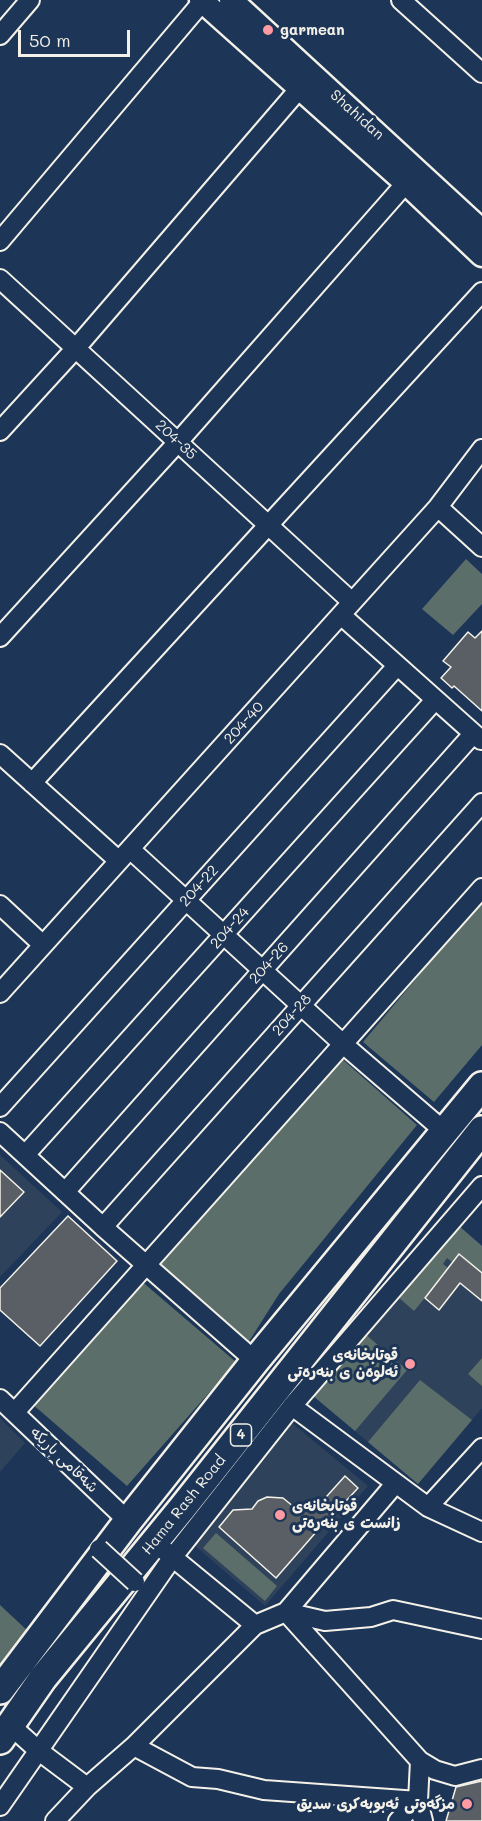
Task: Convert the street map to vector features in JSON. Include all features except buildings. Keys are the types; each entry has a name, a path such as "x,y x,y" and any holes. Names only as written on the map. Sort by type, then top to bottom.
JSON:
{"highway":[{"name":"4","path":"0,1690 128,1521 256,1360 482,1086"},
{"name":"Hama Rash Road","path":"5,1732 43,1678 163,1550 322,1333 482,1130"},
{"path":"297,1309 322,1333"}],"main road":[{"name":"Shahidan","path":"231,0 482,231"},
{"path":"202,1 406,183 482,255"}],"street":[{"path":"0,34 30,0"},
{"path":"401,0 482,73"},
{"path":"0,241 202,1"},
{"path":"0,431 76,348 300,88"},
{"path":"0,637 178,442 406,183"},
{"name":"204-35","path":"0,279 269,526 397,666 478,738"},
{"path":"32,783 482,292"},
{"name":"204-40","path":"0,993 438,507 482,448"},
{"path":"438,507 482,547"},
{"name":"204-22","path":"0,1107 397,666"},
{"name":"204-24","path":"26,1155 435,700"},
{"name":"204-26","path":"65,1192 262,970 478,738"},
{"path":"0,754 32,783 186,900 343,1044 444,1131"},
{"name":"204-28","path":"103,1227 482,803"},
{"path":"15,1412 482,888"},
{"path":"0,904 43,945"},
{"path":"0,1132 103,1227 245,1353 256,1360"},
{"path":"0,1806 39,1751 163,1550 292,1406 482,1186"},
{"name":"شەقامی باریکە","path":"0,1399 128,1521"},
{"path":"292,1406 428,1507 482,1532"},
{"path":"428,1507 482,1448"},
{"path":"55,1821 87,1787 134,1746 255,1625 286,1612 395,1484"},
{"path":"99,1549 135,1582"},
{"path":"163,1550 255,1625"},
{"path":"286,1612 325,1621 371,1617 393,1610 482,1629"},
{"path":"286,1612 420,1761 435,1770 454,1776 482,1769"},
{"path":"5,1732 39,1751 87,1787"},
{"path":"134,1746 192,1777 218,1779 264,1790 418,1801"},
{"path":"420,1761 418,1801 423,1821"},
{"path":"398,1821 418,1801"}],"shaded area":[{"path":"466,559 482,574 482,604 453,635 422,609"},
{"path":"482,900 482,1045 434,1102 363,1042"},
{"path":"341,1058 417,1125 279,1294 248,1343 156,1262"},
{"path":"0,1155 62,1212 0,1277"},
{"name":"قوتابخانەی ئەلوەن ی بنەرەتی","path":"458,1225 482,1246 482,1408 418,1484 312,1395"},
{"path":"458,1225 482,1246 482,1273 459,1254 452,1262 447,1258 443,1264 449,1269 414,1311 397,1296"},
{"path":"139,1279 236,1362 127,1486 31,1403"},
{"path":"364,1333 407,1370 355,1431 312,1395"},
{"path":"482,1358 482,1386 468,1374"},
{"path":"420,1380 472,1420 418,1484 368,1442"},
{"path":"0,1418 25,1443 0,1472"},
{"name":"قوتابخانەی زانست ی بنەرەتی","path":"292,1423 368,1486 265,1606 193,1544"},
{"path":"216,1533 277,1586 265,1601 203,1548"},
{"path":"0,1605 29,1632 0,1669"}],"place":[{"name":"garmean","path":"268,30"},
{"name":"قوتابخانەی ئەلوەن ی بنەرەتی","path":"410,1364"},
{"name":"قوتابخانەی زانست ی بنەرەتی","path":"280,1515"},
{"name":"مزگەوتی ئەبوبەکری سدیق","path":"467,1804"}]}
